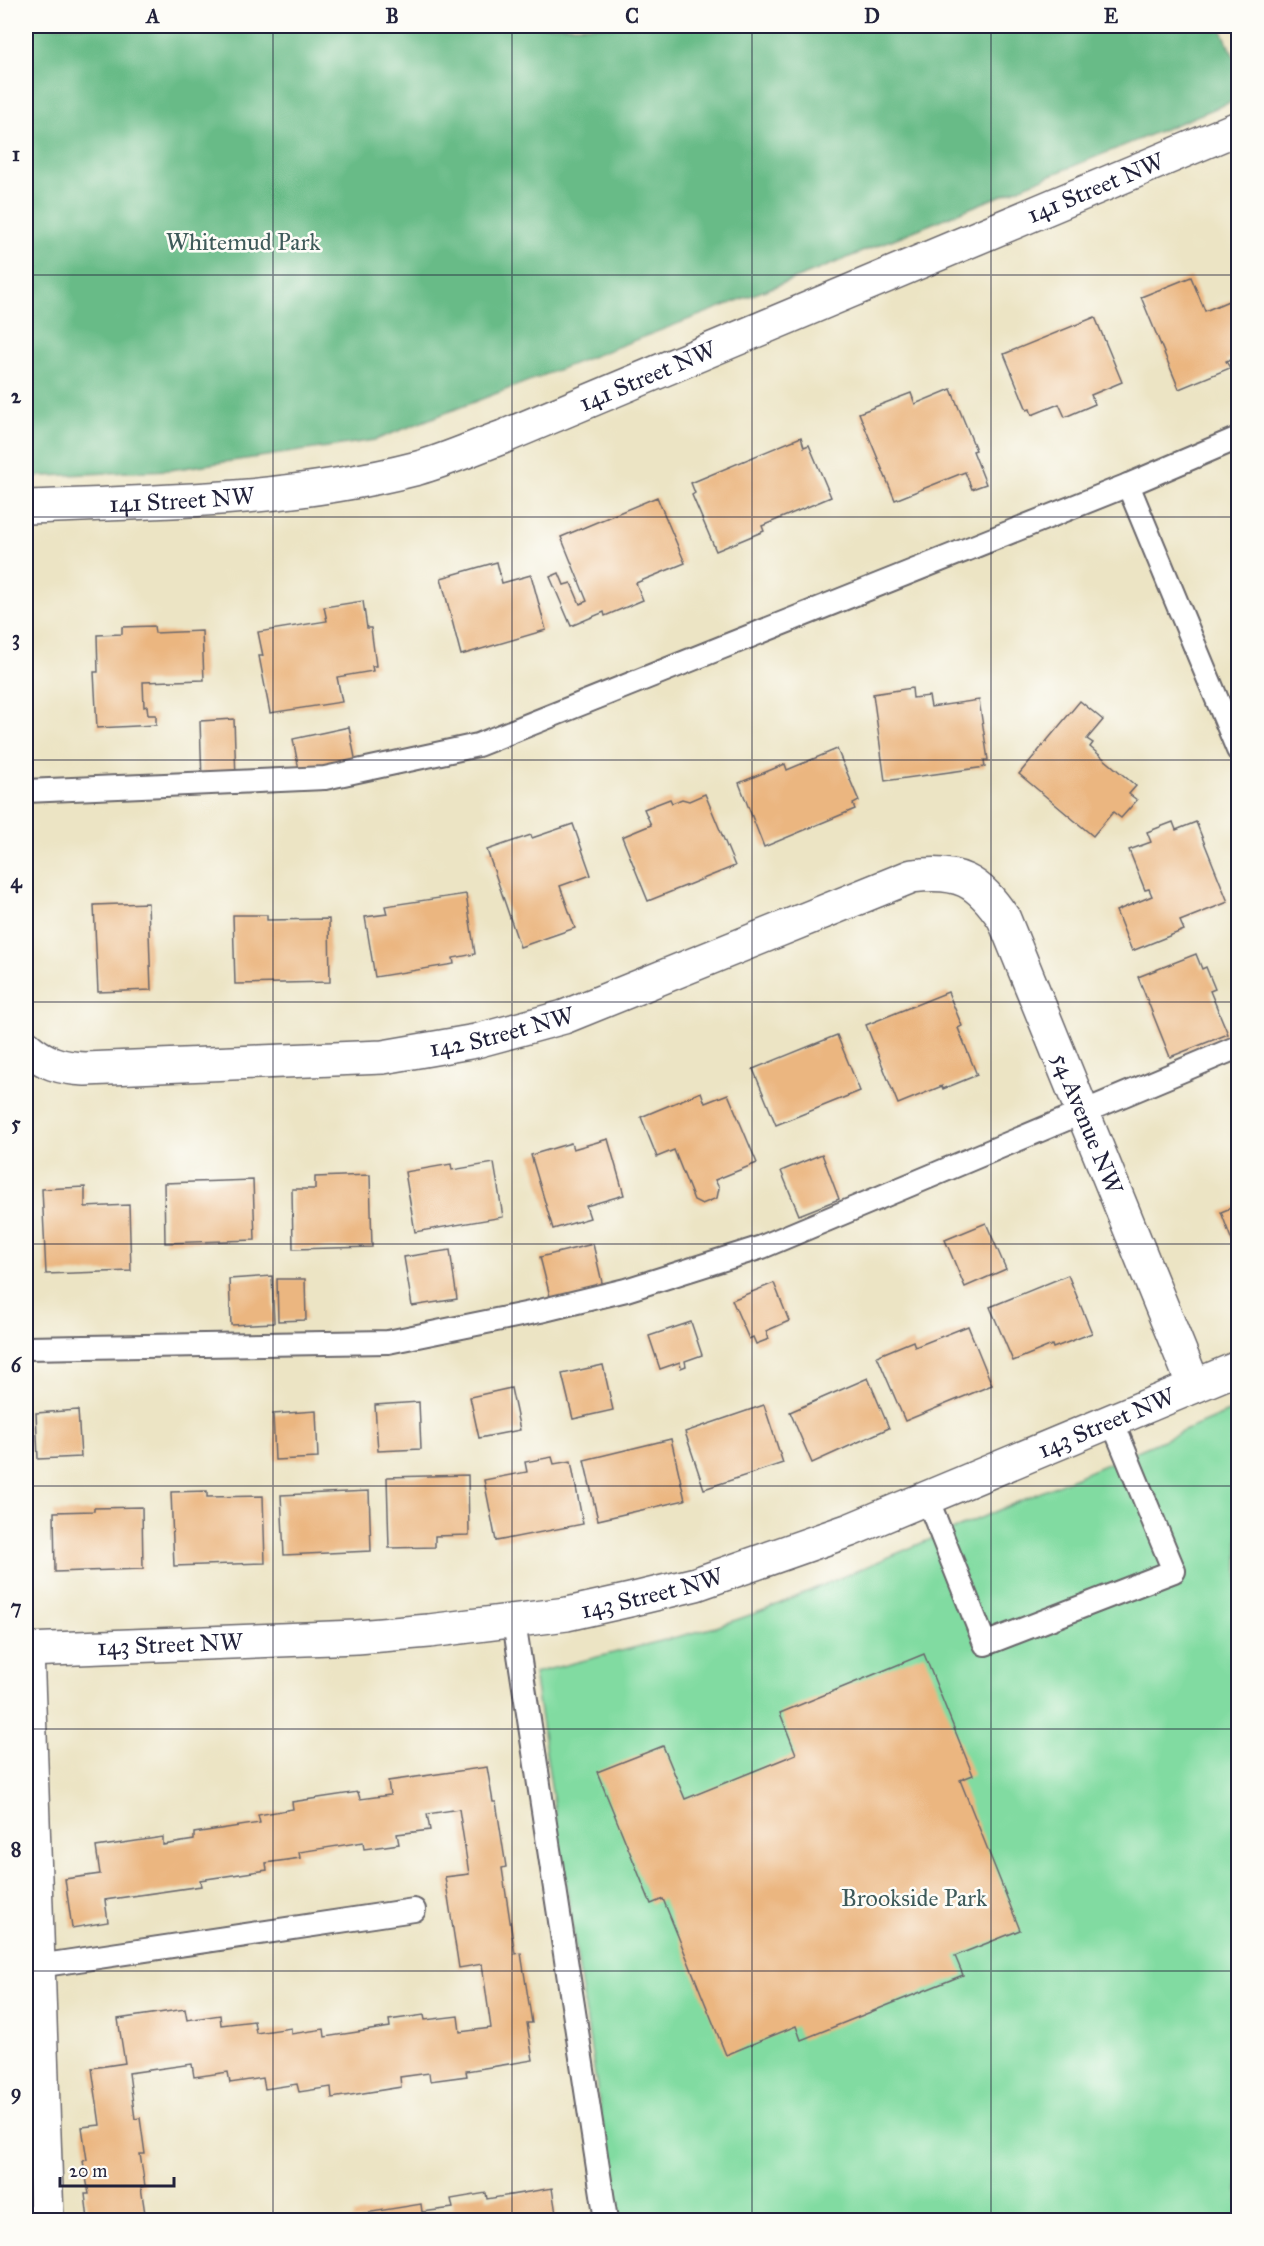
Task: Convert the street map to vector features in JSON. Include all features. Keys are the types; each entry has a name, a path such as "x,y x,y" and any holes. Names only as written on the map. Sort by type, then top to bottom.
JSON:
{"street":[{"name":"141 Street NW","path":"26,507 232,498 323,487 420,467 503,437 1239,128"},
{"name":"142 Street NW","path":"26,1047 38,1058 54,1065 85,1070 383,1057 430,1050 476,1041 564,1017 903,879 930,874 958,877"},
{"name":"54 Avenue NW","path":"958,877 975,884 983,891 1004,919 1194,1386"},
{"name":"143 Street NW","path":"26,1650 357,1637 514,1622 567,1614 696,1584 838,1534 1239,1368"},
{"path":"26,1650 47,2220"}],"lane":[{"path":"26,791 325,778 478,745 1239,438"},
{"path":"1128,484 1239,750"},
{"path":"26,1348 388,1342 540,1311 626,1290 762,1247 1239,1047"},
{"path":"927,1498 985,1644 1174,1571 1112,1421"},
{"path":"514,1622 606,2220"},
{"path":"38,1966 414,1910"}],"green space":[{"name":"Whitemud Park","path":"26,26 1220,26 1236,61 1231,102 815,271 375,440 170,470 26,477"},
{"name":"Brookside Park","path":"1238,1408 1238,2220 617,2220 534,1673 716,1627 767,1609"}],"building":[{"path":"1191,277 1205,311 1238,297 1238,356 1226,361 1230,368 1179,389 1141,297"},
{"path":"1095,317 1122,382 1091,395 1095,404 1065,417 1059,404 1032,415 1030,409 1027,410 1004,354"},
{"path":"951,389 976,450 973,451 986,484 972,489 965,472 895,500 859,413 911,393 915,404"},
{"path":"801,437 804,447 809,445 831,497 762,526 764,531 716,551 692,495 695,493 691,483"},
{"path":"657,497 685,563 636,583 643,600 605,616 604,612 571,626 550,577 559,573 564,585 571,583 580,604 587,601 561,537"},
{"path":"497,562 502,583 531,575 546,630 461,655 441,578"},
{"path":"363,601 367,628 371,628 376,666 372,666 373,671 337,677 342,702 270,713 259,656 263,656 258,632 327,621 324,607"},
{"path":"154,626 155,633 202,631 204,680 143,682 144,707 147,706 148,715 156,715 156,725 97,728 94,672 98,672 97,635 122,634 122,627"},
{"path":"912,688 913,698 929,696 931,707 979,700 988,760 984,760 985,767 885,781 873,694"},
{"path":"1080,701 1103,720 1087,739 1093,743 1090,747 1136,786 1129,794 1137,800 1121,818 1113,812 1093,836 1019,774"},
{"path":"234,719 236,780 202,781 200,721"},
{"path":"349,727 356,763 300,775 293,739"},
{"path":"837,749 859,801 853,804 855,809 764,847 739,783 785,764 787,770"},
{"path":"705,794 735,866 648,901 622,837 651,825 644,809 670,799 672,803 682,799 689,801"},
{"path":"1173,822 1176,830 1196,822 1228,902 1180,921 1184,930 1132,951 1116,911 1152,896 1149,889 1145,890 1129,850 1151,842 1147,832"},
{"path":"573,824 591,875 560,886 575,928 520,947 487,850"},
{"path":"466,894 475,954 453,958 454,964 375,977 365,917 387,914 385,906"},
{"path":"148,903 151,990 98,992 94,905"},
{"path":"233,915 267,915 267,920 329,919 330,982 235,984"},
{"path":"1196,954 1202,969 1206,967 1215,989 1210,991 1228,1034 1170,1057 1138,977"},
{"path":"948,992 962,1026 958,1028 977,1075 898,1104 866,1025"},
{"path":"837,1035 860,1091 776,1125 753,1069"},
{"path":"701,1092 705,1103 728,1094 757,1163 715,1180 719,1188 717,1198 702,1204 694,1200 674,1150 657,1157 641,1117"},
{"path":"608,1139 624,1195 586,1206 590,1218 553,1229 531,1155 571,1143 573,1149"},
{"path":"822,1154 839,1199 799,1215 781,1171"},
{"path":"494,1163 503,1217 415,1232 405,1172 451,1164 452,1170"},
{"path":"370,1175 372,1247 293,1249 292,1189 315,1189 315,1177"},
{"path":"253,1180 255,1240 165,1243 164,1183"},
{"path":"85,1187 85,1207 129,1205 131,1271 46,1274 42,1189"},
{"path":"1238,1205 1238,1257 1221,1212"},
{"path":"986,1223 1006,1269 965,1287 945,1240"},
{"path":"593,1244 604,1291 552,1304 540,1257"},
{"path":"450,1250 457,1299 412,1306 404,1257"},
{"path":"1068,1275 1092,1333 1053,1348 1052,1345 1013,1361 990,1307"},
{"path":"272,1276 274,1323 231,1325 229,1279"},
{"path":"277,1279 305,1279 306,1320 278,1321"},
{"path":"774,1283 789,1321 766,1331 769,1339 756,1344 753,1337 749,1339 732,1300"},
{"path":"691,1322 702,1355 685,1361 686,1366 681,1368 680,1362 660,1369 649,1336"},
{"path":"968,1326 992,1385 905,1421 877,1356 913,1341 915,1347"},
{"path":"603,1365 613,1410 573,1419 562,1374"},
{"path":"868,1378 889,1428 812,1463 790,1412"},
{"path":"511,1388 520,1430 479,1438 470,1397"},
{"path":"419,1402 421,1449 378,1451 375,1405"},
{"path":"764,1405 783,1463 704,1489 685,1432"},
{"path":"78,1410 81,1457 38,1459 36,1413"},
{"path":"316,1411 318,1458 275,1460 273,1414"},
{"path":"671,1439 685,1500 598,1520 584,1460"},
{"path":"552,1457 554,1464 571,1461 583,1524 496,1541 484,1480 527,1472 525,1462"},
{"path":"468,1475 469,1535 435,1536 435,1547 389,1548 387,1477"},
{"path":"207,1491 207,1497 263,1496 265,1563 174,1566 171,1492"},
{"path":"369,1491 371,1551 284,1555 281,1495"},
{"path":"142,1507 143,1569 55,1572 54,1512"},
{"path":"924,1654 973,1775 960,1780 1020,1930 955,1956 963,1975 801,2040 796,2026 726,2055 663,1899 651,1904 597,1772 663,1746 685,1799 796,1754 780,1713"},
{"path":"487,1767 493,1802 496,1802 506,1867 502,1868 515,1954 521,1953 532,2023 527,2023 533,2060 466,2071 467,2076 430,2081 429,2073 400,2077 401,2087 332,2098 331,2087 299,2092 297,2084 265,2089 263,2078 230,2083 228,2072 194,2077 192,2064 129,2073 135,2119 140,2118 145,2154 140,2154 145,2186 141,2187 146,2220 88,2220 85,2194 89,2194 83,2161 87,2160 82,2127 100,2125 92,2068 125,2063 118,2019 185,2009 187,2020 220,2015 221,2025 254,2021 256,2033 291,2028 291,2034 324,2029 325,2037 390,2027 389,2020 424,2015 425,2020 458,2016 460,2032 491,2028 482,1964 459,1968 445,1877 469,1874 459,1809 427,1814 430,1830 397,1834 399,1844 364,1849 363,1842 299,1852 300,1858 266,1863 267,1870 200,1880 201,1886 105,1900 108,1922 72,1928 65,1879 100,1874 96,1847 163,1837 163,1845 194,1840 194,1833 260,1823 258,1815 293,1809 292,1802 358,1792 360,1799 390,1795 388,1781"},
{"path":"552,2188 557,2220 349,2220 354,2218 353,2215 421,2204 422,2212 453,2208 451,2199 486,2193 487,2199"}]}
